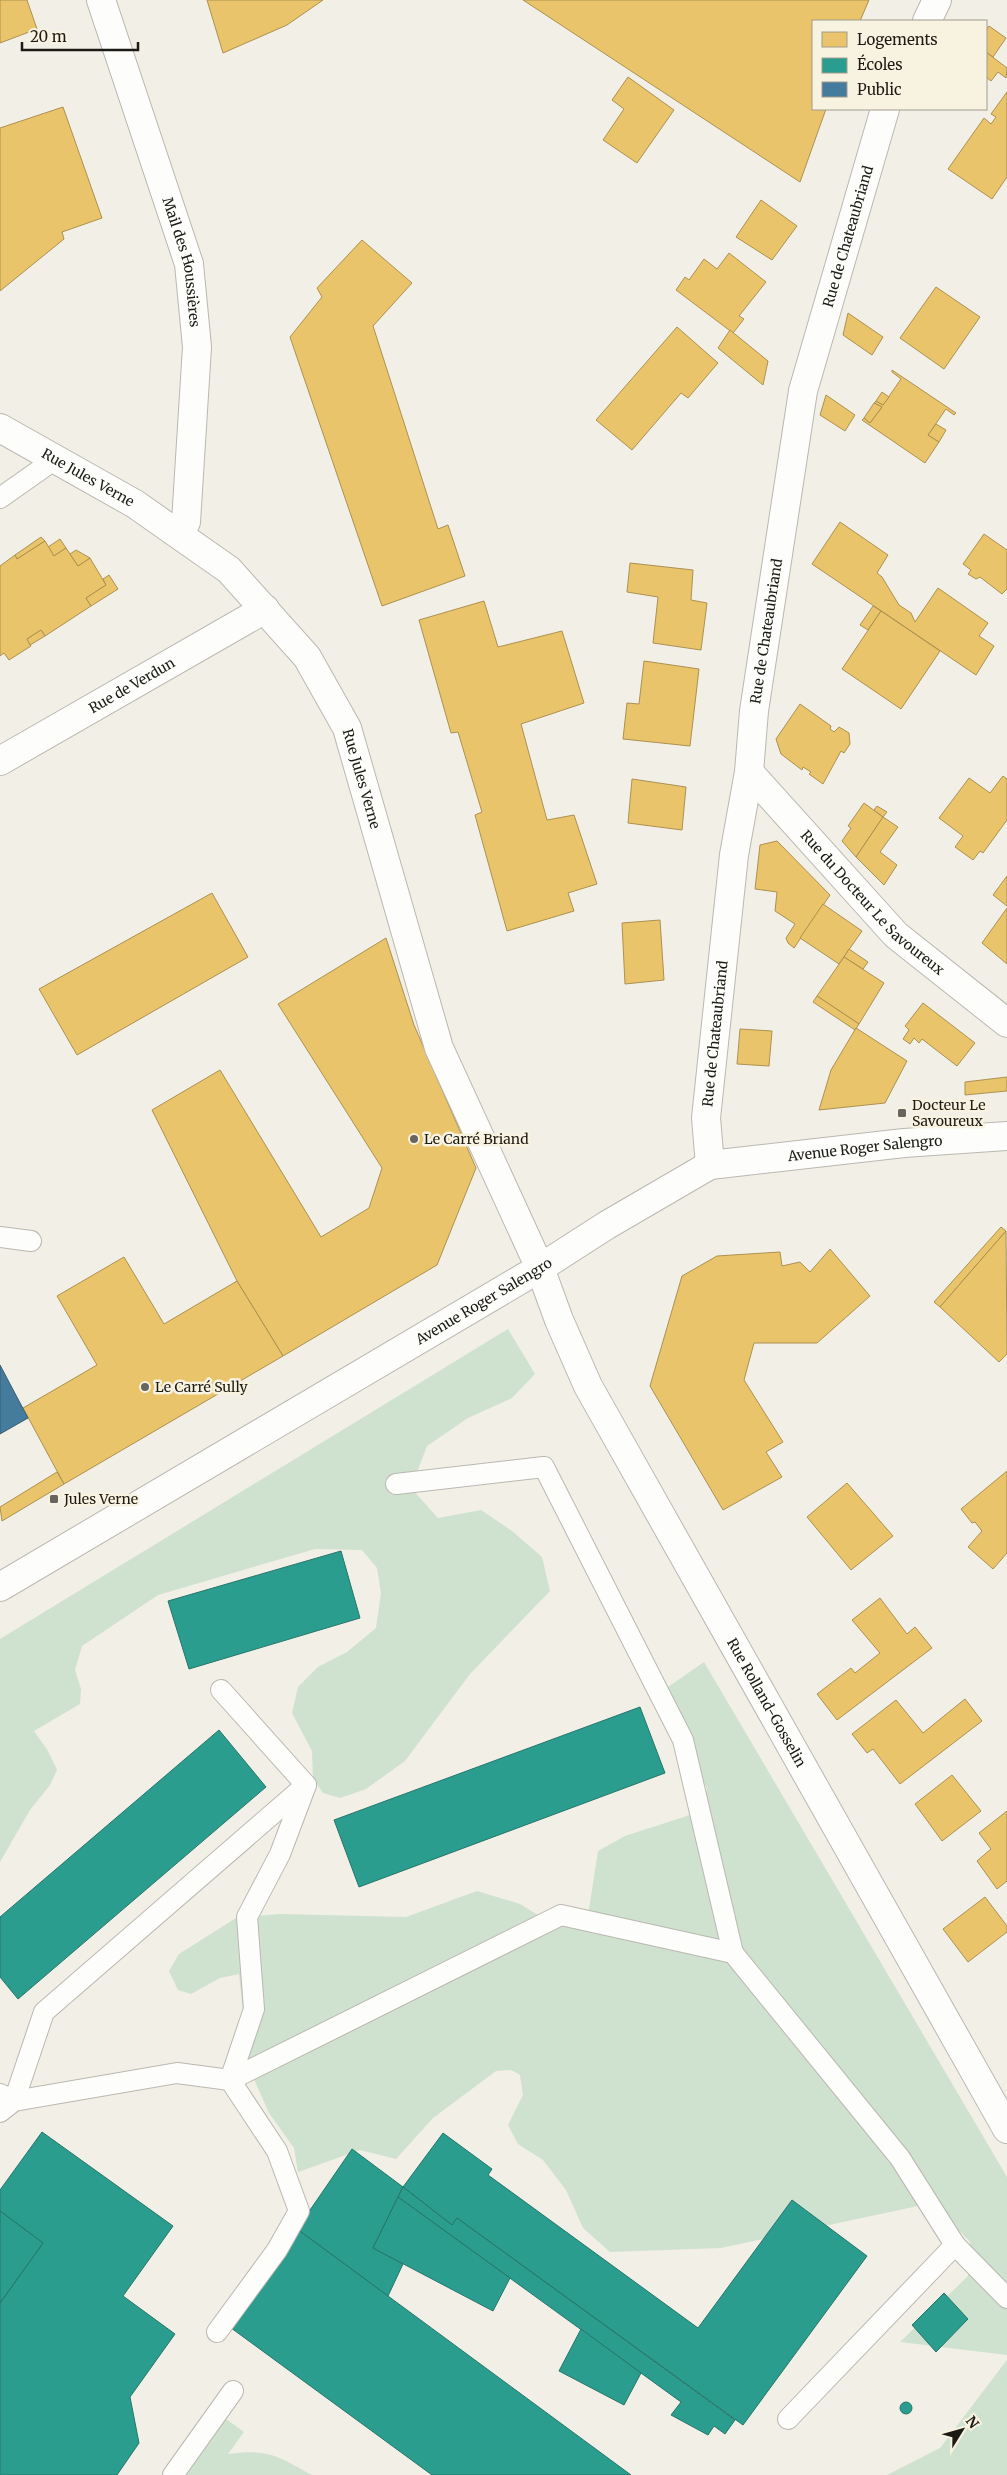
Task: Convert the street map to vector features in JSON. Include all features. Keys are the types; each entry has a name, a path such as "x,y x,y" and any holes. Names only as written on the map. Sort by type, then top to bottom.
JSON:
{"street":[{"name":"Mail des Houssières","path":"101,0 190,264 197,347 186,522 179,533"},
{"path":"927,20 937,0"},
{"name":"Rue de Chateaubriand","path":"710,1165 706,1118 734,855 749,772 754,711 802,391 885,110"},
{"name":"Rue Jules Verne","path":"0,428 134,504 179,533 229,570 307,657 347,728 439,1048 540,1268"},
{"name":"Rue de Verdun","path":"0,762 265,609"},
{"name":"Rue du Docteur Le Savoureux","path":"749,772 896,935 1007,1023"},
{"name":"Avenue Roger Salengro","path":"0,1588 710,1165 904,1143 1007,1136"},
{"name":"Rue Rolland-Gosselin","path":"540,1268 559,1320 588,1386 1007,2129"}],"lane":[{"path":"0,498 54,460"},
{"path":"0,1237 31,1242"},
{"path":"396,1484 544,1467 683,1740 733,1953 900,2158 955,2245 1007,2298"},
{"path":"221,1690 306,1785"},
{"path":"230,2080 254,2009 247,1917 280,1854 306,1785"},
{"path":"5,2103 44,2012 306,1785"},
{"path":"5,2103 177,2072 230,2080 561,1915 733,1953"},
{"path":"218,2332 277,2250 299,2211 277,2151 230,2080"},
{"path":"788,2419 955,2245"},
{"path":"173,2475 233,2391"}],"green space":[{"path":"508,1329 535,1374 512,1398 468,1418 427,1446 411,1488 438,1518 481,1510 512,1531 542,1557 550,1591 470,1674 405,1761 366,1789 340,1798 323,1793 313,1778 312,1751 292,1713 298,1687 318,1667 347,1652 376,1628 381,1593 377,1568 362,1550 315,1549 158,1595 82,1646 75,1670 81,1689 80,1704 34,1731 48,1751 57,1770 50,1785 30,1810 0,1862 0,1639"},
{"path":"704,1662 1007,2177 1007,2355 900,2342 968,2276 970,2242 932,2203 721,2248 610,2252 583,2228 566,2190 543,2160 518,2144 508,2125 523,2095 520,2075 511,2070 496,2071 433,2118 396,2159 360,2150 298,2172 294,2148 269,2113 249,2068 239,1974 220,1978 191,1994 178,1990 169,1971 179,1954 236,1918 279,1914 406,1917 477,1891 520,1904 551,1923 577,1924 589,1909 598,1851 625,1836 693,1814 707,1789 691,1752 662,1711 668,1687"},
{"path":"1007,2360 1007,2475 887,2475 940,2448"},
{"path":"225,2418 244,2432 228,2454 253,2452 272,2455 312,2475 183,2475"}],"building: Logements":[{"path":"0,0 27,0 37,29 0,43"},
{"path":"207,0 323,0 287,25 223,53"},
{"path":"523,0 869,0 860,20 812,20 812,110 826,110 800,182"},
{"path":"989,26 1006,38 993,57 987,53 987,29"},
{"path":"987,53 1007,68 1006,78 998,72 991,81 987,78"},
{"path":"628,77 674,110 637,163 603,140 624,109 612,100"},
{"path":"1007,92 1007,177 992,199 948,169 984,118 991,124 996,117 991,114"},
{"path":"63,107 102,218 62,232 64,239 0,291 0,128"},
{"path":"761,200 797,226 772,260 736,237"},
{"path":"362,240 412,283 373,326 438,529 448,525 465,576 382,606 290,337 322,297 317,288"},
{"path":"729,253 766,282 739,316 744,319 733,333 676,290 685,277 689,280 704,259 717,269"},
{"path":"936,287 980,317 944,369 900,338"},
{"path":"848,313 883,337 872,355 843,335"},
{"path":"677,327 718,363 688,398 681,393 632,450 596,420"},
{"path":"730,330 768,361 763,385 718,348"},
{"path":"892,370 956,413 954,415 946,409 928,435 939,442 925,463 862,420 864,418 870,423 882,407 874,403 876,401 883,405 901,379"},
{"path":"882,392 889,397 883,405 876,401"},
{"path":"826,395 855,415 845,431 820,415"},
{"path":"874,403 882,407 870,423 864,418"},
{"path":"936,424 946,430 939,442 928,435"},
{"path":"840,522 888,555 877,573 882,577 899,605 911,613 915,622 938,588 988,623 979,636 994,646 976,675 812,564"},
{"path":"984,534 1007,550 1007,589 1002,594 980,577 976,579 968,574 971,570 963,564"},
{"path":"41,537 45,541 17,559 15,555"},
{"path":"60,539 66,548 54,556 48,547"},
{"path":"45,541 54,556 66,548 78,566 90,558 106,585 86,598 91,606 45,636 41,630 27,639 31,646 9,660 4,653 0,656 0,566 15,555 17,559"},
{"path":"76,550 90,558 78,566 70,554"},
{"path":"630,563 693,570 691,600 707,603 701,650 653,643 658,597 627,592"},
{"path":"109,575 118,589 91,606 86,598 106,585 103,579"},
{"path":"484,601 498,647 562,631 584,703 521,724 547,820 574,815 597,884 568,893 574,911 507,931 475,815 482,812 458,732 451,733 419,620"},
{"path":"873,606 881,611 868,630 860,625"},
{"path":"881,611 940,651 901,709 842,669"},
{"path":"41,630 45,636 30,645 27,639"},
{"path":"644,661 699,669 690,746 623,739 627,703 639,704"},
{"path":"800,704 831,726 830,729 834,732 839,727 849,733 850,744 844,753 841,751 823,784 809,774 811,772 803,767 802,770 781,754 776,739"},
{"path":"1003,776 1007,779 1007,820 983,853 980,851 973,860 955,847 963,836 939,818 969,778 990,793"},
{"path":"632,779 686,787 682,830 628,823"},
{"path":"864,803 883,817 856,857 842,841 851,828 848,826"},
{"path":"877,806 887,812 883,817 874,810"},
{"path":"883,817 898,827 880,852 897,865 884,885 856,857"},
{"path":"777,841 830,895 794,948 788,943 786,938 795,924 775,911 777,892 755,889 760,845"},
{"path":"1007,876 1007,906 993,895"},
{"path":"212,893 248,957 77,1055 39,989"},
{"path":"823,904 862,931 839,964 800,938"},
{"path":"1007,908 1007,964 982,943"},
{"path":"660,920 664,980 625,984 622,923"},
{"name":"Le Carré Briand","path":"386,938 414,1025 476,1168 437,1265 283,1356 237,1281 152,1110 220,1070 321,1237 369,1208 382,1168 278,1004"},
{"path":"849,949 868,962 863,969 844,957"},
{"path":"844,957 884,983 859,1024 817,996"},
{"path":"817,996 859,1024 855,1030 813,1002"},
{"path":"923,1003 975,1043 957,1066 922,1039 919,1043 914,1038 910,1044 903,1039 909,1030 905,1026"},
{"path":"856,1028 907,1061 885,1103 819,1110 831,1070"},
{"path":"740,1029 772,1031 769,1066 737,1064"},
{"path":"1007,1077 1007,1091 965,1095 965,1082"},
{"path":"1001,1227 1006,1231 940,1307 934,1302"},
{"path":"1006,1231 1007,1354 999,1362 940,1307"},
{"path":"830,1249 870,1296 817,1343 754,1343 744,1380 783,1442 766,1452 782,1477 723,1510 650,1386 682,1276 717,1256 780,1252 782,1266 800,1262 810,1272"},
{"name":"Le Carré Sully","path":"124,1257 164,1324 237,1281 283,1356 64,1484 23,1408 97,1365 57,1296"},
{"path":"1007,1471 1007,1553 993,1569 968,1547 982,1531 975,1522 972,1523 961,1509"},
{"path":"57,1472 64,1484 2,1521 0,1507"},
{"path":"847,1483 893,1536 851,1570 807,1517"},
{"path":"880,1598 907,1634 915,1627 932,1648 837,1720 817,1694 851,1668 855,1673 880,1653 852,1620"},
{"path":"965,1699 982,1721 900,1784 873,1749 867,1753 852,1734 896,1700 923,1733"},
{"path":"952,1775 981,1811 942,1841 915,1804"},
{"path":"1007,1811 1007,1881 997,1889 977,1861 991,1849 979,1833"},
{"path":"985,1897 1007,1926 1007,1932 968,1962 943,1929"}],"building: Écoles":[{"path":"341,1551 360,1618 189,1669 168,1601"},
{"path":"640,1707 665,1773 359,1887 334,1820"},
{"path":"219,1730 266,1787 18,1999 0,1977 0,1917"},
{"path":"42,2132 173,2226 123,2296 175,2334 130,2397 139,2443 117,2475 0,2475 0,2303 43,2243 0,2211 0,2190"},
{"path":"443,2133 492,2169 488,2175 698,2328 792,2200 867,2256 743,2425 457,2218 452,2225 403,2187"},
{"path":"352,2149 403,2187 373,2248 403,2264 388,2296 297,2229"},
{"path":"403,2187 452,2225 457,2218 735,2420 725,2434 714,2426 708,2435 671,2415 681,2402 398,2197"},
{"path":"398,2197 510,2278 493,2311 373,2248"},
{"path":"0,2211 43,2243 0,2303"},
{"path":"297,2229 631,2475 432,2475 227,2325"},
{"path":"944,2293 968,2319 936,2352 912,2325"},
{"path":"581,2329 641,2373 624,2405 559,2371"},
{"path":"904,2402 908,2402 912,2408 908,2414 904,2414 900,2410 900,2406"}],"building: Public":[{"path":"0,1365 28,1418 0,1434"}],"place":[{"name":"Docteur Le Savoureux","path":"902,1113"},
{"name":"Le Carré Briand","path":"414,1139"},
{"name":"Le Carré Sully","path":"145,1387"},
{"name":"Jules Verne","path":"54,1499"}]}
